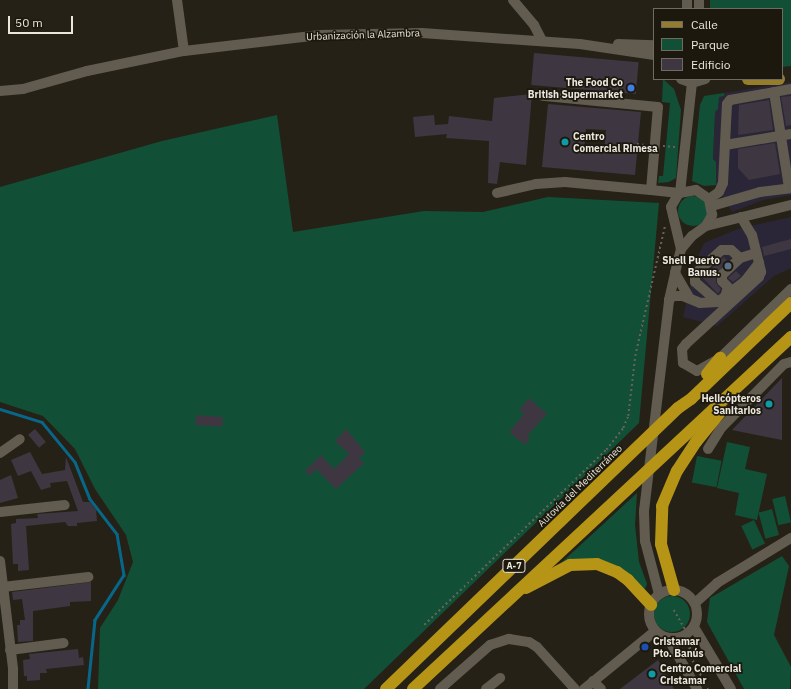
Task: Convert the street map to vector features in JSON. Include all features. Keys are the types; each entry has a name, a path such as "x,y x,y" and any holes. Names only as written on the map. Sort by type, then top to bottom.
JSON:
{"highway":[{"name":"Autovía del Mediterráneo","path":"386,689 678,408 691,399 791,303"},
{"name":"A-7","path":"413,689 791,337"},
{"path":"678,408 686,394 720,358"},
{"path":"674,590 663,557 659,532 665,495 696,442 732,393"},
{"path":"518,591 536,585 570,565 597,564 617,572 628,580 650,605"}],"street":[{"path":"177,0 184,51"},
{"path":"513,0 534,25 542,41"},
{"name":"Urbanización la Alzambra","path":"0,91 23,88 87,71 184,51 320,35 422,33 580,44"},
{"path":"580,44 653,45"},
{"path":"580,44 653,55"},
{"path":"685,80 692,82 701,80"},
{"path":"659,594 645,541 644,511 669,300 681,249 676,224 671,212 678,194 685,165 692,82"},
{"path":"681,249 703,228 712,215 711,202 719,192 723,183 728,104 730,100 791,89"},
{"path":"685,165 687,182 711,202 790,188 786,135 774,92"},
{"path":"543,96 658,107 655,190"},
{"path":"725,145 786,135"},
{"path":"497,193 536,184 565,182 655,190 678,194 696,190"},
{"path":"723,183 735,196 743,197"},
{"path":"676,224 687,231 791,205"},
{"path":"741,218 752,235 761,272 756,282 682,349 683,363 692,370 704,369 720,358 791,289"},
{"path":"721,299 695,282 695,274 722,250 731,250 740,258 758,258"},
{"path":"721,299 728,287 722,277 740,258"},
{"path":"669,300 676,296 689,297 700,303 721,299 745,281 758,258"},
{"path":"675,272 689,297"},
{"path":"708,449 722,427 784,364 791,362"},
{"path":"0,453 20,439"},
{"path":"0,512 65,505"},
{"path":"695,603 717,583 791,538"},
{"path":"0,561 10,650 12,689"},
{"path":"3,587 88,577"},
{"path":"668,638 691,631 698,615 695,603 683,591 674,590 659,594 650,605 649,614 655,631 668,638 684,655 697,689"},
{"path":"584,689 597,685 655,631"},
{"path":"691,631 706,643 731,689"},
{"path":"440,689 490,645 510,639 530,642 537,647 575,689"},
{"path":"10,650 64,643"},
{"path":"486,689 500,678"}],"path":[{"path":"424,625 606,450 623,428 628,416 635,356 665,224 671,212"},
{"path":"674,610 691,631"},
{"path":"706,643 684,655 708,689"}],"shaded area":[{"path":"791,82 791,195 763,200 732,212 716,185 716,162 713,159 715,112 718,109 719,97 724,96 724,93"},
{"path":"791,217 791,268 774,276 717,326 683,317 695,264 704,243 738,229"}],"green space":[{"path":"710,0 791,0 791,66 783,67 783,8 710,8"},
{"path":"664,80 674,89 681,110 676,178 669,182 658,183 659,176 663,176 670,103 662,102"},
{"path":"724,93 724,96 719,97 718,109 715,112 713,159 716,162 716,185 704,186 692,181 700,105 704,96"},
{"path":"277,115 293,232 424,211 483,212 548,197 659,203 639,423 364,689 98,689 100,628 118,600 133,562 126,535 95,489 75,449 43,416 0,402 0,187 162,141"},
{"path":"693,196 703,201 708,211 703,221 693,226 683,221 678,211 683,201"},
{"path":"727,442 750,447 745,469 767,474 757,520 735,515 739,493 717,488"},
{"path":"697,456 722,461 716,487 692,483"},
{"path":"637,493 635,525 639,562 647,584 645,589 624,572 561,563"},
{"path":"785,496 791,522 778,525 772,499"},
{"path":"772,509 779,535 765,539 758,513"},
{"path":"754,520 765,544 752,549 741,526"},
{"path":"782,556 789,566 774,635 791,667 790,689 744,689 707,622 710,598"},
{"path":"676,596 685,601 689,607 689,621 685,627 676,632 668,632 659,627 655,621 654,610 659,601 665,597"}],"building":[{"path":"534,53 639,62 636,94 531,85"},
{"path":"532,94 526,165 500,162 497,184 488,183 489,141 446,138 447,134 415,137 413,117 434,115 435,125 448,124 449,116 492,121 494,98"},
{"path":"791,96 791,125 786,126 781,97"},
{"path":"769,100 773,130 738,135 739,105"},
{"name":"Centro Comercial Rimesa","path":"548,104 641,112 635,175 542,167","holes":["586,129 606,130 604,151 584,150"]},
{"path":"775,143 780,174 749,180 738,168 738,149"},
{"path":"791,239 791,249 764,256 762,247"},
{"path":"724,257 727,261 716,275 716,283 721,289 718,294 702,277"},
{"path":"736,271 741,276 733,282 728,278"},
{"name":"Helicópteros Sanitarios","path":"782,378 782,440 732,430"},
{"path":"529,398 547,414 527,436 530,438 525,445 509,432 524,414 519,410"},
{"path":"196,415 223,417 222,427 195,425"},
{"path":"35,429 46,442 39,448 28,435"},
{"path":"346,429 365,452 359,458 364,463 336,489 316,469 310,476 305,471 321,455 334,469 349,454 335,441"},
{"path":"30,452 42,474 65,470 66,457 83,502 90,502 96,510 97,521 77,523 77,526 68,526 65,522 26,526 29,570 18,571 18,564 13,564 11,524 16,523 16,519 38,518 37,514 78,511 67,481 50,483 51,487 41,490 31,471 18,476 11,460"},
{"path":"11,475 18,498 0,503 0,480"},
{"path":"91,582 91,601 70,602 70,606 33,611 33,641 18,642 17,625 20,625 20,620 25,620 22,599 13,600 12,592"},
{"path":"78,649 79,658 83,657 84,665 46,669 47,673 40,673 40,680 27,681 27,676 24,676 23,660 30,659 29,654"},
{"name":"Centro Comercial Cristamar","path":"658,660 674,689 620,689"}],"waterway":[{"path":"0,409 42,422 75,462 90,499 117,534 124,575 95,620 88,689"}],"place":[{"name":"The Food Co British Supermarket","path":"631,88"},
{"name":"Centro Comercial Rimesa","path":"565,142"},
{"name":"Shell Puerto Banus.","path":"728,266"},
{"name":"Helicópteros Sanitarios","path":"769,404"},
{"name":"Cristamar Pto. Banús","path":"645,647"},
{"name":"Centro Comercial Cristamar","path":"652,674"}]}
